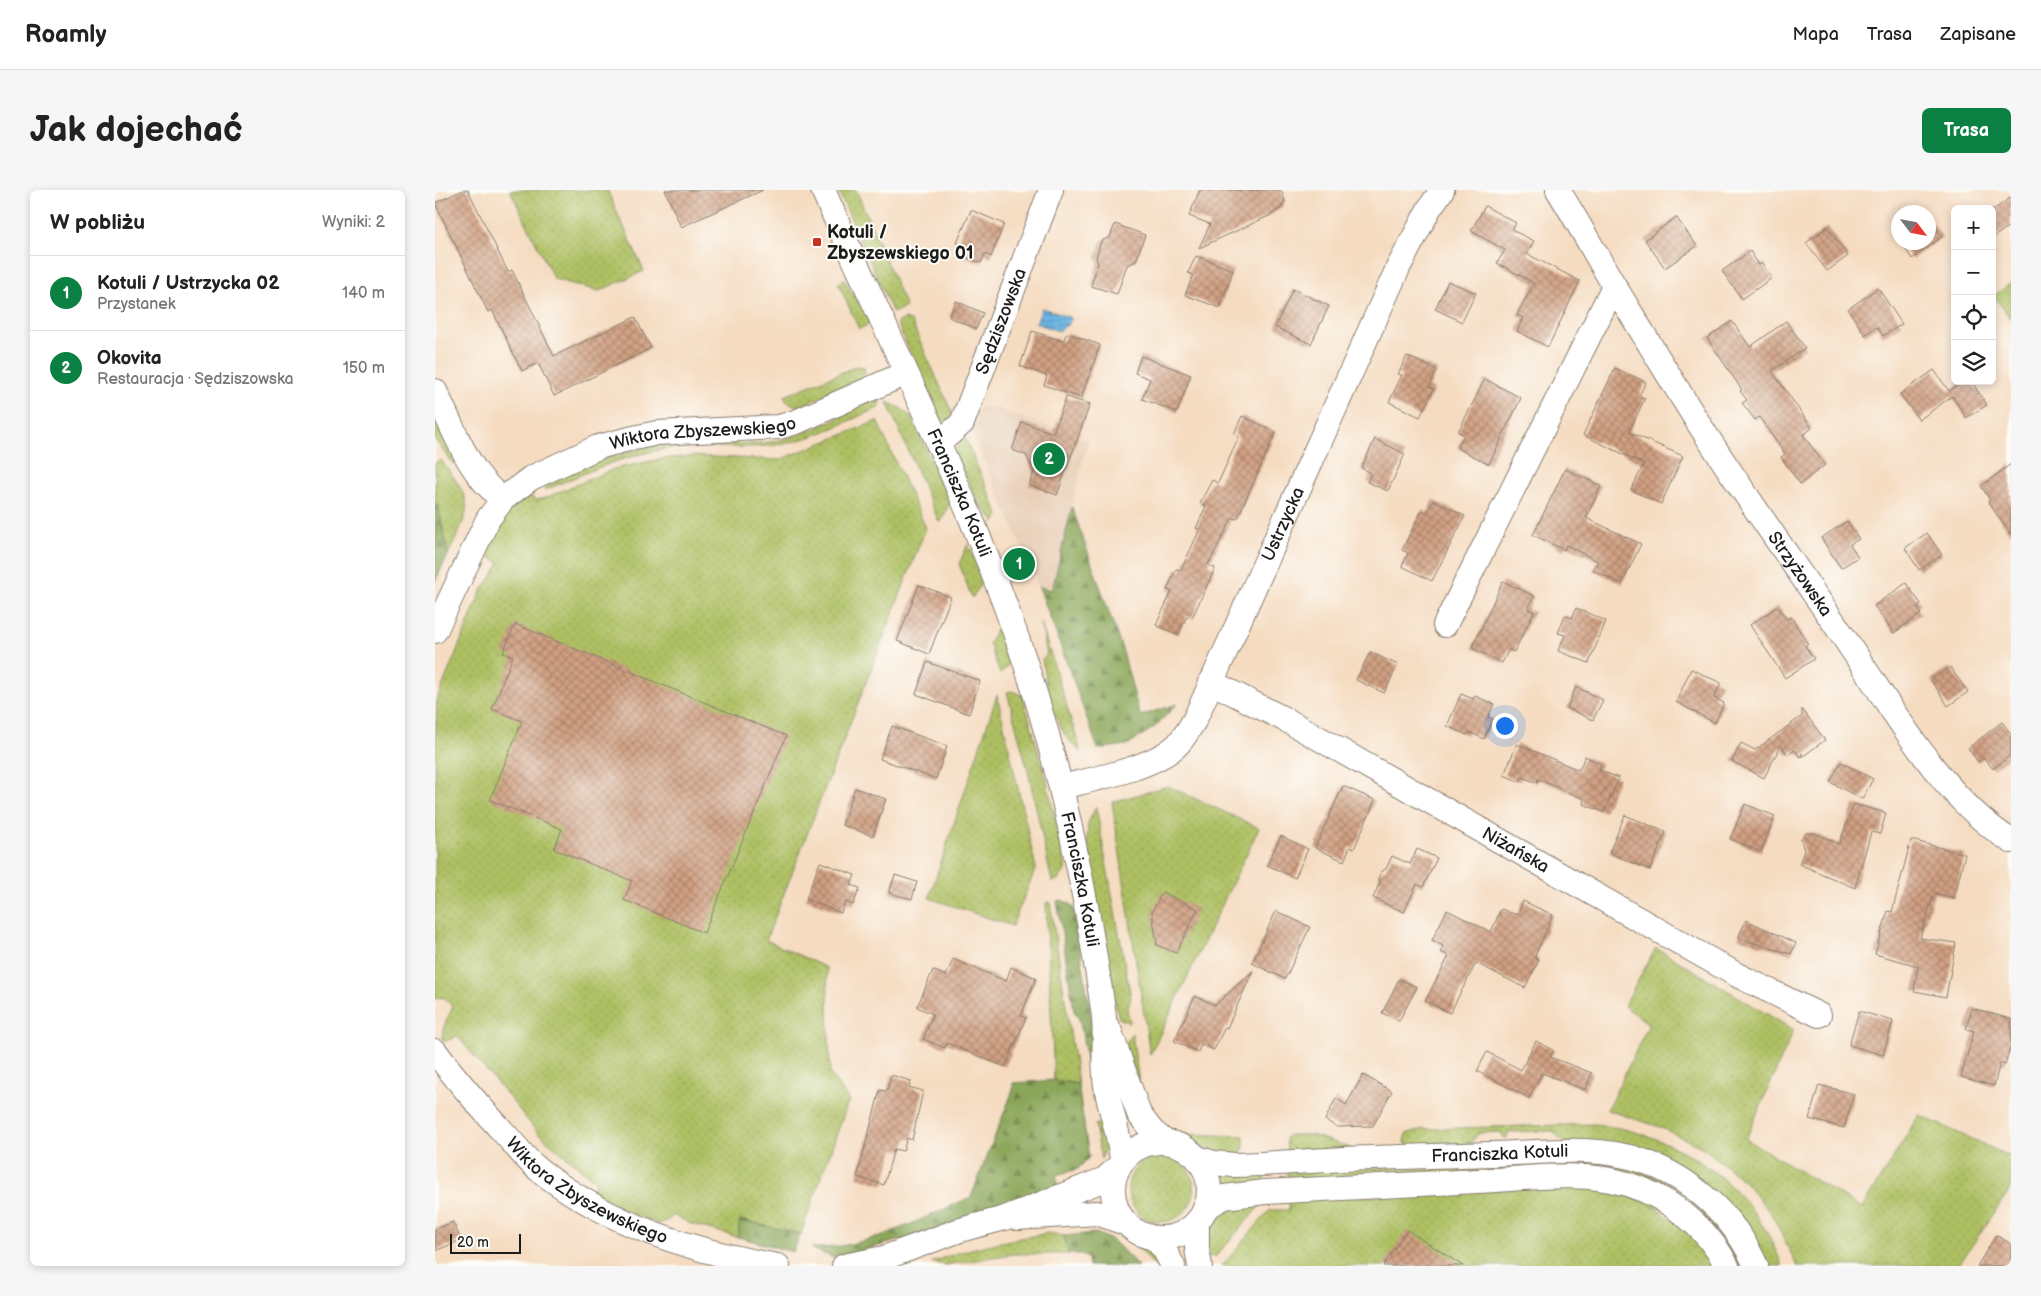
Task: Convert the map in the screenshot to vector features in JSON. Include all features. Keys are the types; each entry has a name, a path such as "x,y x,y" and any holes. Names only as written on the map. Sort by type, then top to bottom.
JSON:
{"street":[{"name":"Franciszka Kotuli","path":"823,190 971,520 1012,625 1045,727 1061,787 1082,886 1104,1015 1104,1062 1107,1087 1121,1145 1120,1164"},
{"name":"Sędziszowska","path":"938,444 962,423 1051,190"},
{"name":"Ustrzycka","path":"1061,787 1124,771 1157,758 1174,748 1185,737 1195,719 1398,268 1441,190"},
{"name":"Strzyżowska","path":"1558,190 1614,286 1694,415 1866,669 1895,716 1972,810 1996,832 2011,841"},
{"path":"1445,625 1614,286"},
{"name":"Wiktora Zbyszewskiego","path":"435,631 488,519 503,500 531,478 599,447 657,433 779,427 823,412 906,373"},
{"path":"435,391 476,471 486,486 503,500"},
{"name":"Niżańska","path":"1211,682 1290,722 1737,976 1819,1015"},
{"name":"Franciszka Kotuli","path":"1104,1015 1139,1114 1165,1142"},
{"name":"Wiktora Zbyszewskiego","path":"435,1051 462,1087 536,1167 570,1192 631,1224 708,1259 778,1266"},
{"path":"844,1266 884,1258 960,1230 1005,1218 1105,1179 1139,1146 1152,1142 1165,1142 1179,1145 1197,1158 1208,1180 1208,1199 1201,1215 1197,1249 1201,1266"},
{"name":"Franciszka Kotuli","path":"1197,1158 1214,1163 1237,1165 1543,1152 1617,1154 1641,1160 1687,1183 1723,1214 1739,1233 1756,1266"},
{"path":"1543,1152 1543,1178"},
{"path":"1120,1164 1113,1180 1113,1196 1117,1211 1125,1223 1133,1230 1154,1238 1178,1235 1201,1215"},
{"name":"Franciszka Kotuli","path":"1201,1215 1224,1197 1233,1195 1543,1178 1602,1179 1645,1190 1664,1200 1694,1224 1713,1243 1727,1266"},
{"path":"1005,1218 1097,1213 1125,1223"},
{"path":"1154,1238 1164,1249 1173,1266"}],"shaded area":[{"path":"979,407 994,407 1089,441 1083,458 1052,590 1039,587 973,435"}],"green space":[{"path":"510,190 607,190 644,271 599,291 554,279"},
{"path":"838,190 856,190 906,307 893,313"},
{"path":"844,280 866,314 870,324 859,329 838,283"},
{"path":"2011,283 2011,319 1996,299 1996,294"},
{"path":"905,319 911,321 954,417 942,422 897,323"},
{"path":"857,366 864,367 865,374 859,380 798,407 786,401 784,396"},
{"path":"869,401 880,401 880,407 826,431 792,442 752,447 686,447 650,452 614,462 545,490 543,485 576,470 627,452 662,444 680,442 760,443 789,438 830,422"},
{"path":"887,402 902,409 911,417 950,502 941,522 939,522"},
{"path":"438,419 459,461 453,464 435,440 435,421"},
{"path":"877,421 926,528 766,940 827,968 830,1074 849,1100 801,1234 740,1220 738,1237 691,1224 673,1215 668,1220 659,1224 625,1211 591,1193 596,1182 537,1132 457,1036 444,1042 443,1029 453,1007 444,997 435,999 435,751 437,699 481,592 500,563 485,555 499,520 529,495 536,500 545,498 614,469 660,459 693,456 779,460"},
{"path":"963,434 999,515 995,523 976,497 955,453"},
{"path":"441,460 460,487 465,497 466,506 462,526 448,555 438,506 435,507 435,463"},
{"path":"438,505 448,555 435,582 435,507"},
{"path":"1072,507 1123,652 1140,716 1177,704 1155,727 1127,745 1098,749 1039,587 1052,590"},
{"path":"968,544 983,581 972,598 959,564"},
{"path":"1041,623 1081,752 1064,733 1053,710 1042,659 1047,655"},
{"path":"999,624 1012,661 1000,674 989,643"},
{"path":"1012,691 1023,696 1048,786 1066,869 1059,879 1052,882 1029,775 1007,692"},
{"path":"997,695 1036,868 1012,926 929,898"},
{"path":"1168,786 1259,828 1150,1055 1112,802"},
{"path":"1096,807 1131,998 1127,1010 1130,1023 1119,1018 1113,995 1087,841 1088,823"},
{"path":"1061,900 1073,907 1090,1009 1101,1098 1093,1100 1080,1021 1074,1011 1057,901"},
{"path":"1050,902 1078,1084 1054,1080 1046,903"},
{"path":"1656,948 1794,1030 1746,1139 1862,1208 1919,1115 2011,1157 2011,1188 1958,1266 1797,1266 1772,1215 1745,1182 1705,1149 1660,1127 1607,1110 1649,1024 1624,1006"},
{"path":"1132,1033 1140,1089 1125,1044"},
{"path":"1054,1080 1078,1084 1089,1157 1078,1169 1056,1175 1058,1186 916,1236 833,1258 811,1248 853,1244 873,1238 913,1223 971,1197 1013,1090 1013,1083"},
{"path":"1107,1121 1108,1141 1101,1159 1095,1125"},
{"path":"1594,1124 1625,1129 1655,1139 1683,1152 1709,1168 1732,1188 1753,1211 1769,1237 1782,1266 1767,1266 1727,1205 1562,1142 1553,1131 1509,1132 1507,1138 1504,1138 1501,1132 1479,1133 1470,1144 1409,1146 1405,1143 1406,1134 1422,1129"},
{"path":"1179,1134 1244,1136 1244,1148 1237,1157 1202,1148 1191,1139"},
{"path":"1288,1135 1312,1135 1351,1148 1287,1153 1286,1137"},
{"path":"1167,1156 1185,1165 1192,1176 1194,1189 1192,1202 1185,1213 1174,1220 1155,1222 1137,1213 1130,1202 1128,1183 1137,1165 1148,1158"},
{"path":"1554,1162 1598,1162 1635,1169 1686,1194 1721,1226 1746,1266 1738,1266 1714,1229 1554,1169"},
{"path":"1529,1163 1529,1171 1288,1183 1287,1170"},
{"path":"1264,1170 1265,1184 1222,1186 1219,1183 1217,1174"},
{"path":"1592,1187 1645,1201 1687,1230 1716,1266 1222,1266 1270,1210 1289,1210 1289,1200 1525,1188"},
{"path":"1265,1200 1216,1256 1206,1257 1211,1231 1222,1215 1240,1206"},
{"path":"740,1220 801,1234 793,1252 738,1237"},
{"path":"1049,1233 1064,1236 1069,1254 1013,1254 945,1265 932,1262 975,1248"},
{"path":"1096,1233 1114,1241 1138,1266 1089,1266 1088,1259 1082,1254 1069,1254 1064,1236"},
{"path":"1130,1239 1150,1250 1164,1266 1155,1266"}],"water":[{"path":"1042,308 1071,318 1068,324 1059,331 1036,323"}],"building":[{"path":"463,190 468,190 508,272 512,270 554,356 635,317 651,348 554,396 538,363 522,371 492,310 488,312 435,203"},
{"path":"665,190 763,190 681,227"},
{"path":"1200,190 1281,190 1285,201 1282,207 1271,215 1199,248 1210,224 1189,216"},
{"path":"2011,197 2011,225 1996,235 1996,208"},
{"path":"1485,206 1516,223 1512,230 1534,241 1527,254 1580,281 1548,347 1517,331 1523,318 1517,315 1534,283 1497,263 1505,250 1471,231"},
{"path":"971,210 1004,224 991,257 985,254 981,263 964,256 968,247 957,243"},
{"path":"1676,217 1697,246 1665,268 1645,240"},
{"path":"1115,224 1145,235 1136,261 1127,265 1117,294 1091,286 1098,263 1096,258 1101,241 1110,237"},
{"path":"1827,227 1848,256 1827,271 1806,243"},
{"path":"1936,228 1942,237 1936,241"},
{"path":"1906,250 1924,250 1912,259"},
{"path":"1750,251 1759,265 1762,263 1772,278 1742,299 1722,271"},
{"path":"1196,256 1233,270 1220,308 1185,295 1193,275 1188,273"},
{"path":"1448,281 1476,293 1462,322 1435,309"},
{"path":"1878,288 1902,324 1883,336 1877,327 1865,335 1848,309"},
{"path":"1293,289 1329,306 1311,344 1275,327"},
{"path":"956,301 983,313 976,329 949,317"},
{"path":"1732,321 1750,347 1786,321 1805,348 1772,371 1812,428 1803,435 1825,465 1800,484 1781,457 1785,454 1759,417 1755,420 1742,403 1747,400 1740,391 1742,390 1707,338"},
{"path":"1032,331 1063,341 1067,333 1100,345 1081,398 1044,385 1047,376 1020,366"},
{"path":"1141,356 1191,375 1177,412 1142,399 1150,379 1135,373"},
{"path":"1407,356 1437,370 1429,387 1434,389 1420,417 1389,402 1402,375 1398,374"},
{"path":"1615,368 1646,382 1639,396 1645,398 1629,432 1683,456 1661,504 1631,490 1644,464 1583,435"},
{"path":"1934,370 1949,391 1958,385 1974,385 1987,405 1966,418 1952,396 1919,420 1900,394"},
{"path":"1485,379 1521,398 1489,464 1457,448 1464,435 1458,432"},
{"path":"1066,397 1090,404 1057,495 1029,485 1034,472 1026,455 1012,450 1022,422 1053,433"},
{"path":"1242,416 1276,432 1237,519 1232,518 1208,565 1215,568 1192,618 1187,616 1178,635 1156,625 1172,591 1167,590 1176,569 1181,570 1200,529 1196,528 1206,506 1200,503 1212,480 1218,483 1239,437 1234,434"},
{"path":"1375,439 1405,454 1388,491 1367,482 1371,473 1361,468"},
{"path":"2011,464 2011,535 1988,502 1990,500 1981,486"},
{"path":"1565,469 1601,486 1586,518 1641,544 1622,584 1593,570 1598,561 1566,545 1564,550 1533,535"},
{"path":"1433,500 1465,516 1432,581 1402,566 1408,553 1402,550 1422,510 1427,513"},
{"path":"1847,521 1859,539 1850,544 1858,557 1841,568 1821,538"},
{"path":"1927,533 1942,555 1919,570 1905,548"},
{"path":"1503,581 1534,596 1528,609 1534,612 1514,652 1509,649 1502,663 1472,648"},
{"path":"1906,583 1921,604 1917,607 1921,614 1894,633 1874,606"},
{"path":"919,585 951,597 929,654 897,641"},
{"path":"1778,606 1787,619 1791,617 1808,644 1805,646 1814,659 1785,678 1750,625"},
{"path":"1576,608 1606,621 1589,663 1558,651 1565,635 1558,633 1565,615 1572,618"},
{"path":"515,624 786,736 704,933 624,900 632,881 554,849 562,829 490,800 522,721 492,709 513,656 503,653"},
{"path":"1370,652 1398,665 1384,693 1356,680"},
{"path":"927,662 980,681 969,714 916,694"},
{"path":"1950,667 1968,692 1948,706 1931,680"},
{"path":"1691,669 1721,683 1714,698 1724,703 1715,723 1676,702"},
{"path":"1576,687 1603,700 1593,720 1567,708"},
{"path":"1461,694 1473,699 1475,696 1494,704 1488,717 1493,719 1484,739 1469,732 1467,735 1447,726"},
{"path":"1802,709 1825,740 1802,757 1802,753 1800,757 1795,750 1788,755 1781,745 1764,778 1732,761 1741,743 1755,750 1802,716"},
{"path":"2002,722 2011,734 2011,755 1993,769 1984,758 1978,762 1968,748"},
{"path":"892,726 947,746 936,779 880,759"},
{"path":"1517,744 1579,770 1585,756 1601,764 1599,770 1619,778 1604,812 1583,804 1584,799 1538,779 1537,783 1522,777 1520,782 1504,775"},
{"path":"1841,762 1873,779 1862,799 1830,782"},
{"path":"1343,786 1375,800 1354,849 1350,847 1344,861 1315,848"},
{"path":"855,788 886,799 873,836 842,825"},
{"path":"1745,804 1775,816 1761,852 1730,839"},
{"path":"1854,804 1886,813 1880,834 1871,832 1855,888 1799,864 1804,851 1801,839 1806,833 1814,833 1839,844"},
{"path":"1625,815 1666,832 1650,870 1609,853"},
{"path":"1281,836 1308,849 1295,878 1267,865"},
{"path":"1911,840 1965,854 1954,898 1934,893 1920,938 1956,943 1946,997 1914,991 1918,966 1875,954 1888,911 1892,912"},
{"path":"1417,849 1437,858 1423,887 1417,884 1404,912 1373,898 1380,882 1378,878 1382,871 1386,869 1392,856 1410,864"},
{"path":"820,862 855,875 851,885 860,888 853,905 845,902 841,913 806,899"},
{"path":"895,875 917,882 912,899 889,893"},
{"path":"1162,892 1198,909 1176,953 1157,945 1152,912"},
{"path":"1523,901 1553,915 1536,954 1535,958 1539,960 1525,988 1476,963 1450,1013 1425,1001 1449,956 1441,952 1443,946 1432,940 1447,910 1491,932 1501,909 1517,915"},
{"path":"1276,911 1310,927 1285,979 1252,963"},
{"path":"1746,920 1796,943 1791,954 1738,938"},
{"path":"953,959 1006,981 1011,967 1036,978 1021,1016 1026,1018 1005,1067 947,1043 945,1048 923,1039 933,1014 917,1007 933,970 946,976"},
{"path":"1253,971 1227,1028 1225,1027 1214,1050 1201,1044 1198,1052 1174,1041 1195,996 1215,1005"},
{"path":"1399,979 1417,987 1399,1021 1382,1013"},
{"path":"1972,1008 2011,1019 2011,1045 2005,1065 2000,1063 1994,1086 1961,1077 1974,1031 1966,1029"},
{"path":"1859,1011 1893,1021 1883,1055 1849,1045"},
{"path":"1536,1041 1554,1051 1550,1057 1592,1073 1585,1090 1542,1073 1529,1098 1477,1071 1487,1052 1521,1070"},
{"path":"891,1075 911,1081 909,1087 923,1091 912,1140 907,1138 903,1151 894,1149 884,1185 857,1177 880,1090 887,1091"},
{"path":"1363,1075 1392,1091 1373,1126 1337,1127 1325,1120 1336,1098 1346,1105"},
{"path":"1819,1085 1854,1094 1844,1128 1809,1119"},
{"path":"453,1222 461,1240 435,1251 435,1229"},
{"path":"1407,1230 1463,1266 1383,1266"},
{"path":"1996,1235 2011,1244 2011,1266 1977,1266"}],"place":[{"name":"Kotuli / Zbyszewskiego 01","path":"817,242"},
{"name":"Okovita","path":"1049,459"},
{"name":"Kotuli / Ustrzycka 02","path":"1019,564"}]}
